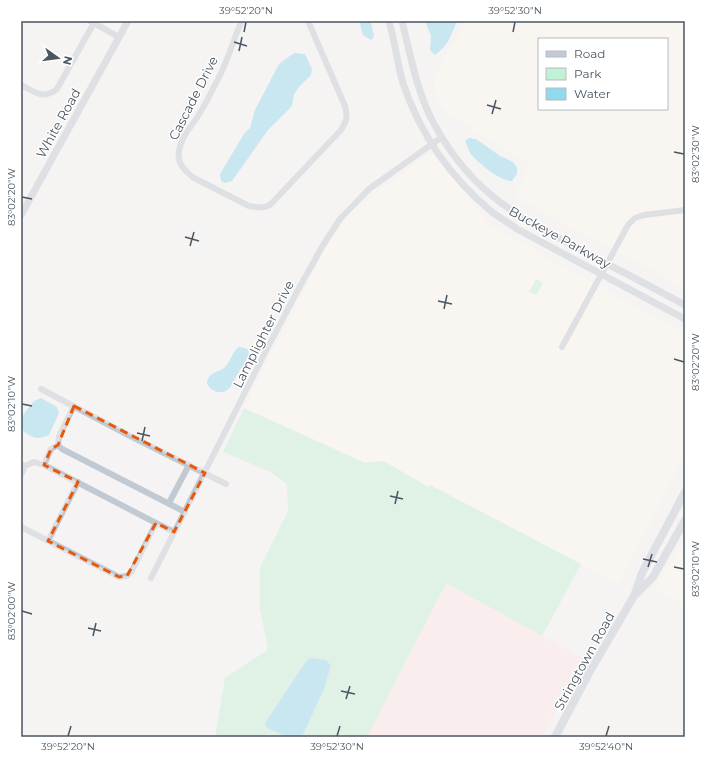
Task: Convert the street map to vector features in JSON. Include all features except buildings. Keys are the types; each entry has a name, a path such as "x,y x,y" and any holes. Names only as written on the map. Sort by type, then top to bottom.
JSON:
{"main road":[{"name":"Stringtown Road","path":"555,737 589,673 634,596 642,573 685,492"},
{"name":"Stringtown Road","path":"634,596 653,577 685,520"}],"street":[{"name":"White Road","path":"21,215 128,21"},
{"name":"Cascade Drive","path":"242,21 218,79 198,115 182,139 179,158 180,164 194,178 249,206 265,208 270,205 341,130 346,122 347,115 345,106 309,21"},
{"name":"Buckeye Parkway","path":"389,21 403,83 412,105 431,144 458,180 494,213 530,236 685,319"},
{"name":"Buckeye Parkway","path":"402,21 415,78 433,122 460,162 476,180 495,198 527,221 685,305"},
{"path":"21,85 41,94 47,94 54,91 60,85 93,22 119,37"},
{"name":"Lamplighter Drive","path":"152,578 298,290 335,226 369,189 442,137"},
{"path":"562,347 628,225 635,218 644,215 685,210"},
{"path":"41,389 226,484"},
{"path":"58,445 59,436 74,406"},
{"path":"44,465 51,449 58,445"},
{"path":"58,445 62,449 185,512"},
{"path":"21,475 23,465 34,462 44,465 174,532"},
{"path":"169,503 188,465"},
{"path":"48,541 78,482"},
{"path":"21,527 119,577 127,576 132,571 156,523"}],"highlighted area":[{"path":"74,406 205,473 174,532 156,523 127,576 119,577 48,541 78,482 44,465 51,449 58,445"}],"shaded area":[{"path":"466,21 685,21 685,288 526,203 515,195 529,164 450,115 436,98 433,78"},
{"path":"432,152 490,224 517,241 685,333 685,455 619,584 431,485 429,487 384,461 365,463 244,408 328,244 350,212"},
{"path":"685,539 685,606 654,588"},
{"path":"446,583 588,661 569,696 559,705 542,737 367,737"}],"green space":[{"path":"536,279 543,283 536,295 529,292"},
{"path":"244,408 365,463 383,461 429,487 430,485 581,564 542,636 446,583 367,737 302,737 324,689 310,658 304,664 265,723 267,728 287,737 215,737 225,678 266,651 268,648 260,609 260,568 288,511 287,484 271,472 223,452"}],"water":[{"path":"359,21 370,21 374,37 371,40 363,35"},
{"path":"425,21 457,21 446,44 435,55 430,50 431,36"},
{"path":"294,53 305,54 312,69 311,75 294,94 292,106 268,130 232,181 225,183 221,181 220,174 244,134 250,128 255,110 279,64"},
{"path":"469,138 476,139 500,156 513,162 517,168 517,174 512,181 496,175 473,157 465,141"},
{"path":"239,347 248,350 249,354 231,386 224,392 213,390 207,384 209,377 225,367"},
{"path":"41,398 57,407 59,413 49,435 37,438 21,429 21,419 34,401"},
{"path":"310,658 325,660 331,665 324,689 302,737 287,737 267,728 265,723 304,664"}]}
